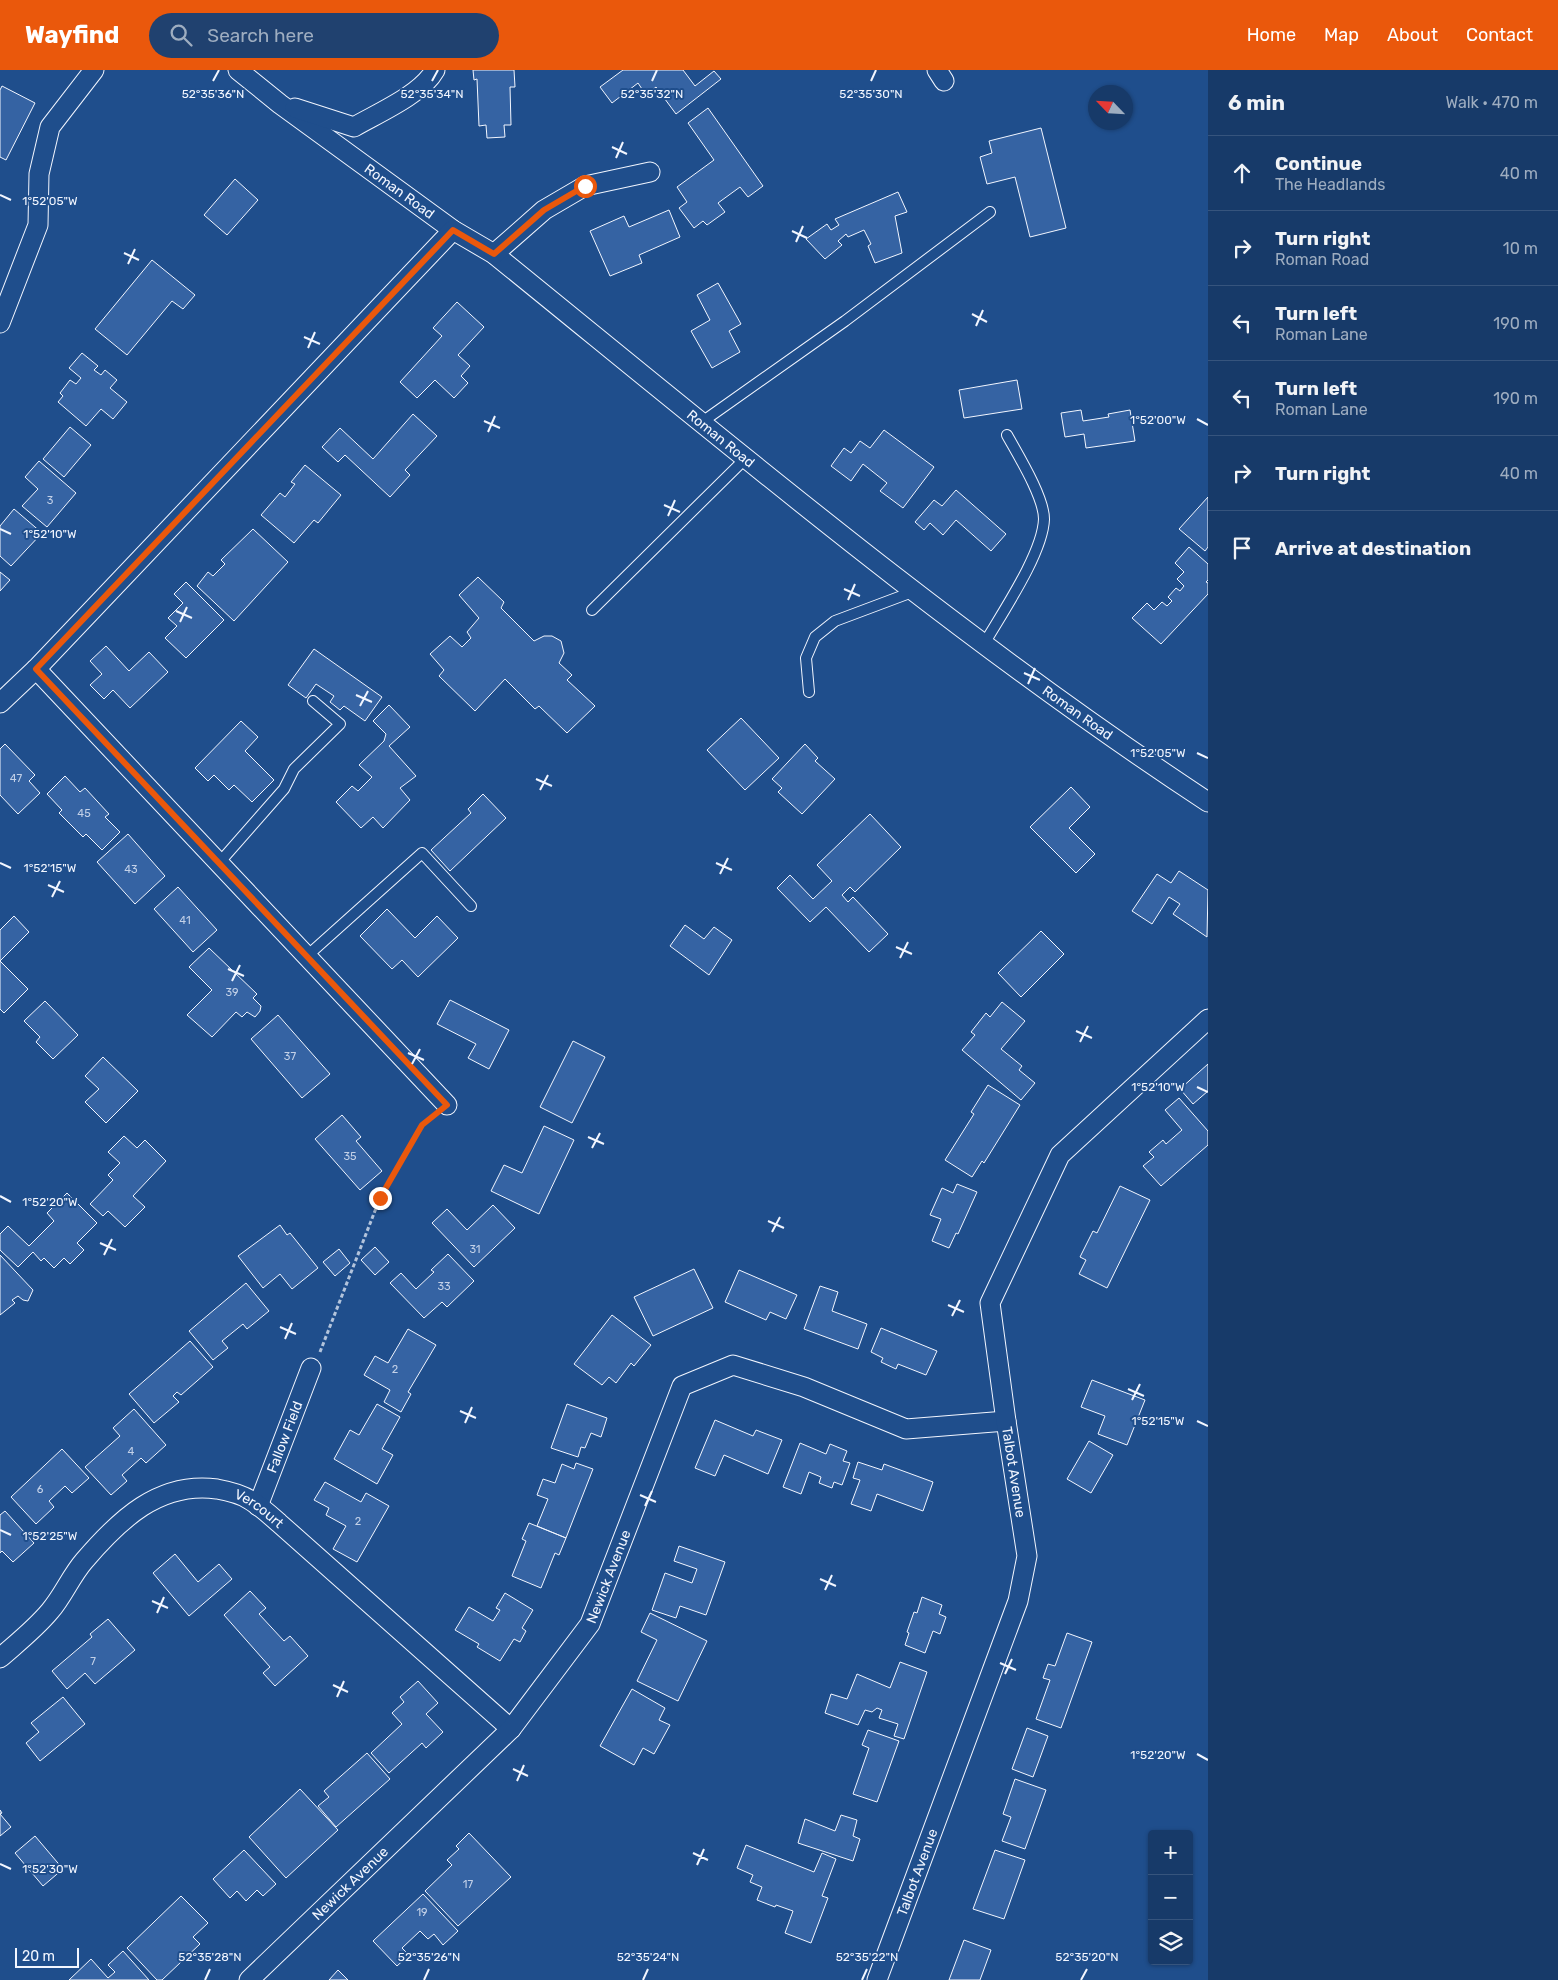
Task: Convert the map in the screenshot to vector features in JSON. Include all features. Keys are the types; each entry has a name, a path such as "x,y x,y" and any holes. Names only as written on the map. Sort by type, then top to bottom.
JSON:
{"street":[{"path":"0,323 38,225 39,174 50,127 94,70"},
{"name":"Roman Road","path":"238,70 280,104 453,230 494,254 746,458 1025,675 1208,802"},
{"path":"280,104 354,127 408,96 430,79 435,70"},
{"path":"494,254 544,210 585,186 650,172"},
{"path":"0,703 36,669 453,230"},
{"path":"36,669 447,1105"},
{"name":"Talbot Avenue","path":"877,1980 1018,1601 1027,1556 990,1303 1060,1155 1208,1018"},
{"name":"Newick Avenue","path":"249,1980 511,1729 590,1624 682,1386 733,1365 804,1387 906,1429 1006,1420"},
{"name":"Fallow Field","path":"258,1506 311,1368"},
{"name":"Vercourt","path":"0,1658 24,1638 50,1610 83,1562 124,1520 148,1502 169,1493 201,1487 226,1491 249,1499 258,1506 511,1729"}],"lane":[{"path":"702,422 845,321 990,212"},
{"path":"984,644 1039,548 1044,518 1037,492 1007,434"},
{"path":"592,610 746,458"},
{"path":"809,692 806,658 815,637 835,621 916,591"},
{"path":"219,863 284,789 294,769 340,724 314,701"},
{"path":"307,956 422,853 471,906"}],"path":[{"path":"311,1368 324,1344 380,1198 422,1125 447,1105"}],"building":[{"path":"473,70 514,70 515,87 510,87 511,125 504,125 505,137 487,138 486,125 479,126 477,79 474,80"},
{"path":"623,70 683,70 695,86 714,71 721,79 676,114 656,87 646,95 638,83 612,103 600,87"},
{"path":"2,86 35,103 6,160 0,157 0,90"},
{"path":"708,108 763,186 748,197 740,187 718,203 725,212 707,225 703,221 694,228 679,208 687,202 677,187 714,160 688,123"},
{"path":"1041,128 1066,228 1030,237 1015,177 987,184 980,157 992,153 989,141"},
{"path":"235,179 258,200 227,235 204,215"},
{"path":"898,192 907,212 895,216 902,253 875,263 868,246 871,244 864,230 848,237 846,234 838,241 842,245 825,259 806,239 827,224 831,230 839,225 835,219"},
{"path":"669,210 680,237 639,255 642,263 610,276 590,231 624,216 629,227"},
{"path":"152,260 195,295 183,309 172,301 127,355 95,329"},
{"path":"718,283 741,324 729,331 740,352 712,368 691,331 710,320 697,295"},
{"path":"457,302 484,327 458,355 470,366 461,376 468,383 454,398 435,380 417,398 400,382 442,336 433,328"},
{"path":"82,353 98,366 94,370 101,375 105,370 117,380 110,388 127,402 113,419 101,409 86,426 58,402 63,396 60,393 70,380 76,384 81,378 69,368"},
{"path":"1017,380 1022,409 964,418 959,390"},
{"path":"1081,410 1083,421 1109,417 1108,414 1130,410 1135,441 1086,448 1084,434 1065,437 1061,413"},
{"path":"413,414 437,436 405,470 410,475 390,497 345,455 338,462 322,447 340,428 373,459"},
{"path":"70,427 91,445 64,477 43,459"},
{"path":"884,430 934,467 903,508 880,491 887,483 863,464 851,481 831,466 844,448 851,453 860,441 870,448"},
{"path":"39,461 76,493 47,527 22,506 38,489 25,477"},
{"path":"305,465 341,495 318,523 314,520 294,543 261,515 280,493 285,497 295,484 291,482"},
{"path":"956,490 1006,534 991,551 956,520 943,535 930,523 924,530 915,522 934,500 942,506"},
{"path":"1208,497 1208,547 1205,551 1179,529"},
{"path":"14,509 42,533 11,566 0,556 0,526"},
{"path":"253,529 288,562 234,621 197,586 208,572 213,576 225,564 221,560"},
{"path":"1189,547 1208,564 1208,580 1206,582 1208,583 1208,594 1161,644 1132,618 1147,603 1154,610 1162,602 1167,606 1172,601 1168,597 1176,588 1180,591 1184,586 1177,579 1184,572 1175,563"},
{"path":"0,572 10,580 0,591"},
{"path":"478,577 504,602 501,608 534,641 544,636 552,636 561,641 564,653 559,663 572,675 567,680 595,706 567,733 539,706 535,709 505,679 475,711 439,676 444,670 430,654 450,636 462,647 471,638 467,632 479,618 459,595"},
{"path":"186,582 224,620 186,658 165,638 177,626 168,618 183,603 174,594"},
{"path":"106,646 129,671 149,652 168,672 130,708 113,690 104,699 90,685 102,674 90,661"},
{"path":"314,649 382,697 365,721 344,706 340,710 330,702 334,696 316,684 306,698 288,685"},
{"path":"389,705 410,727 389,746 416,776 400,788 410,800 383,828 373,817 361,828 336,802 352,786 358,791 372,777 359,765 384,741 386,734 373,721"},
{"path":"741,718 779,758 745,790 707,750"},
{"path":"241,721 258,737 245,751 274,780 252,802 234,785 229,790 214,775 208,781 195,768"},
{"path":"5,744 35,775 29,781 40,793 18,814 0,795 0,749"},
{"path":"805,744 818,758 815,761 835,779 802,814 778,792 782,788 772,779"},
{"path":"65,776 80,792 85,788 109,814 105,817 120,832 102,850 86,834 83,837 59,813 62,810 47,794"},
{"path":"1071,787 1090,807 1069,828 1095,854 1076,873 1030,827"},
{"path":"483,794 506,818 450,871 431,850 471,813 468,809"},
{"path":"870,814 901,847 855,892 850,887 842,895 848,902 853,897 888,934 869,952 826,907 810,922 777,888 790,875 813,899 832,881 817,865"},
{"path":"128,834 165,876 135,904 97,862"},
{"path":"1179,871 1208,890 1207,937 1173,914 1180,904 1169,897 1152,924 1132,911 1157,874 1171,883"},
{"path":"178,887 217,930 193,952 154,909"},
{"path":"387,909 415,938 437,916 458,938 418,977 402,960 392,969 360,936"},
{"path":"14,916 29,932 0,961 0,930"},
{"path":"685,925 704,939 714,927 732,940 709,975 670,946"},
{"path":"1041,931 1064,954 1021,997 998,973"},
{"path":"209,948 257,994 253,998 261,1006 260,1011 255,1017 247,1012 242,1017 236,1012 212,1037 187,1015 212,990 189,967"},
{"path":"0,961 28,989 4,1013 0,1009"},
{"path":"450,1000 509,1030 489,1069 468,1058 476,1044 437,1024"},
{"path":"45,1001 78,1035 53,1059 36,1042 40,1037 24,1021"},
{"path":"1002,1002 1025,1021 1001,1049 1022,1066 1019,1070 1035,1083 1021,1100 962,1050 975,1035 971,1032 986,1013 990,1017"},
{"path":"278,1015 330,1074 302,1098 251,1039"},
{"path":"573,1041 605,1057 572,1123 540,1107"},
{"path":"103,1057 138,1091 106,1123 85,1102 99,1089 85,1076"},
{"path":"1208,1064 1208,1091 1193,1104 1180,1089"},
{"path":"988,1085 1020,1105 984,1163 982,1161 972,1177 945,1160 974,1114 971,1112"},
{"path":"1179,1098 1208,1131 1208,1145 1161,1186 1143,1166 1154,1157 1149,1152 1163,1140 1166,1144 1182,1130 1165,1110"},
{"path":"342,1115 361,1137 356,1141 382,1171 360,1190 315,1139"},
{"path":"544,1126 574,1140 539,1214 491,1191 504,1165 522,1173"},
{"path":"124,1136 137,1148 145,1140 166,1161 133,1196 145,1207 125,1227 108,1211 103,1216 90,1204 113,1180 108,1175 120,1163 108,1152"},
{"path":"957,1184 977,1192 958,1234 956,1233 949,1248 932,1241 941,1219 930,1215 942,1188 953,1193"},
{"path":"1120,1186 1150,1200 1107,1288 1079,1274 1086,1260 1080,1257 1093,1231 1097,1233"},
{"path":"67,1193 97,1223 77,1243 84,1250 70,1264 64,1258 54,1268 44,1258 41,1261 33,1252 18,1267 0,1250 0,1234 8,1226 29,1246 54,1221 47,1213"},
{"path":"493,1205 515,1228 474,1267 432,1223 447,1209 467,1230"},
{"path":"280,1225 287,1235 290,1233 318,1268 292,1289 280,1274 263,1288 238,1256"},
{"path":"375,1247 389,1262 375,1275 361,1260"},
{"path":"339,1249 350,1263 335,1276 323,1262"},
{"path":"448,1254 474,1281 447,1307 442,1302 424,1318 390,1283 401,1273 416,1289 434,1272 431,1270"},
{"path":"0,1255 33,1290 28,1301 18,1296 12,1300 15,1303 0,1315"},
{"path":"694,1269 713,1308 653,1336 634,1297"},
{"path":"739,1270 797,1295 786,1319 770,1312 766,1320 725,1302"},
{"path":"246,1283 269,1311 247,1329 243,1324 222,1341 228,1348 213,1360 189,1331"},
{"path":"820,1286 838,1292 832,1311 867,1324 858,1349 804,1329"},
{"path":"612,1315 651,1345 634,1366 631,1363 616,1383 609,1377 602,1385 574,1364"},
{"path":"881,1328 937,1351 926,1375 898,1364 896,1369 881,1362 883,1358 871,1352"},
{"path":"408,1329 436,1345 408,1392 411,1394 401,1412 384,1402 390,1390 364,1375 375,1356 388,1363"},
{"path":"190,1341 213,1367 181,1395 177,1392 173,1396 179,1402 154,1423 129,1394"},
{"path":"1092,1380 1145,1400 1127,1445 1098,1434 1105,1416 1081,1407"},
{"path":"377,1404 400,1417 382,1449 393,1455 377,1484 334,1459 350,1430 359,1435"},
{"path":"567,1404 607,1418 601,1437 591,1433 585,1448 581,1447 578,1457 551,1448"},
{"path":"134,1409 166,1445 146,1463 141,1458 122,1475 127,1481 111,1495 85,1467 120,1436 113,1428"},
{"path":"715,1420 753,1436 756,1430 782,1440 768,1474 724,1455 715,1476 695,1468"},
{"path":"1089,1441 1113,1455 1091,1493 1067,1479"},
{"path":"800,1443 826,1454 830,1444 847,1451 843,1461 850,1463 842,1485 834,1482 832,1488 819,1483 821,1477 809,1472 801,1494 783,1487"},
{"path":"62,1449 89,1478 72,1493 65,1486 49,1501 54,1507 36,1524 11,1497"},
{"path":"858,1462 882,1470 884,1464 933,1482 923,1511 877,1494 871,1511 851,1504 860,1480 853,1478"},
{"path":"576,1463 593,1469 566,1538 537,1526 548,1499 537,1495 543,1479 555,1483 562,1464 574,1469"},
{"path":"325,1482 361,1502 366,1493 389,1506 357,1562 333,1549 346,1526 326,1515 329,1508 314,1500"},
{"path":"5,1511 34,1543 13,1562 2,1551 0,1553 0,1515"},
{"path":"529,1523 566,1538 559,1555 555,1553 541,1588 512,1576 526,1541 522,1539"},
{"path":"679,1546 725,1562 706,1615 680,1606 676,1618 652,1610 665,1573 692,1583 697,1569 674,1561"},
{"path":"175,1554 198,1582 219,1564 232,1579 189,1616 153,1573"},
{"path":"250,1591 266,1608 259,1614 284,1641 290,1636 308,1656 275,1686 263,1673 270,1667 224,1615"},
{"path":"505,1593 533,1610 522,1628 526,1631 520,1642 514,1639 500,1661 477,1647 479,1644 455,1630 469,1607 493,1621 500,1610 496,1608"},
{"path":"922,1597 942,1605 939,1614 946,1617 940,1634 933,1631 925,1653 905,1645 914,1612 917,1613"},
{"path":"650,1613 707,1641 678,1701 637,1681 657,1640 641,1632"},
{"path":"108,1619 135,1650 95,1684 85,1673 67,1689 52,1671 92,1637 90,1634"},
{"path":"1067,1633 1092,1642 1061,1728 1036,1719 1050,1680 1043,1678 1048,1664 1055,1666"},
{"path":"900,1662 927,1672 904,1739 894,1736 898,1724 879,1718 882,1710 877,1708 872,1712 865,1710 858,1725 825,1713 831,1694 847,1699 857,1674 890,1688"},
{"path":"418,1681 438,1703 426,1714 443,1732 426,1748 422,1743 389,1773 371,1753 402,1724 392,1713 404,1702 400,1697"},
{"path":"632,1689 665,1708 659,1720 670,1725 654,1754 643,1748 634,1765 600,1746"},
{"path":"63,1697 85,1724 40,1761 26,1743 39,1732 31,1723"},
{"path":"1027,1728 1048,1736 1033,1777 1012,1769"},
{"path":"868,1730 899,1741 877,1802 853,1794 869,1748 862,1745"},
{"path":"367,1753 390,1779 336,1827 318,1806 329,1797 324,1791"},
{"path":"1015,1779 1046,1790 1025,1849 1002,1841 1011,1817 1003,1814"},
{"path":"300,1789 338,1830 286,1878 249,1837"},
{"path":"0,1814 11,1827 0,1836"},
{"path":"841,1815 857,1820 853,1836 860,1839 853,1861 798,1843 805,1819 835,1831"},
{"path":"469,1833 511,1877 458,1926 425,1891 452,1865 447,1860 459,1849 456,1846"},
{"path":"35,1836 63,1869 43,1886 15,1853"},
{"path":"746,1845 814,1872 822,1853 836,1859 822,1896 828,1898 811,1943 785,1933 793,1911 757,1900 762,1887 750,1882 753,1875 737,1868"},
{"path":"244,1850 276,1884 263,1896 257,1890 246,1901 237,1891 230,1898 213,1879"},
{"path":"995,1850 1025,1860 1004,1919 973,1909"},
{"path":"423,1894 458,1931 443,1945 434,1934 428,1939 420,1931 402,1948 409,1955 397,1966 373,1941"},
{"path":"181,1896 208,1923 193,1937 200,1944 162,1980 157,1980 127,1948"},
{"path":"964,1940 991,1950 980,1980 949,1980"},
{"path":"123,1951 149,1980 69,1980 91,1959 108,1978 115,1972 108,1965"},
{"path":"338,1970 348,1980 329,1980"}],"route":[{"path":"380,1198 422,1125 447,1105 36,669 453,230 494,254 544,210 585,186"}]}
